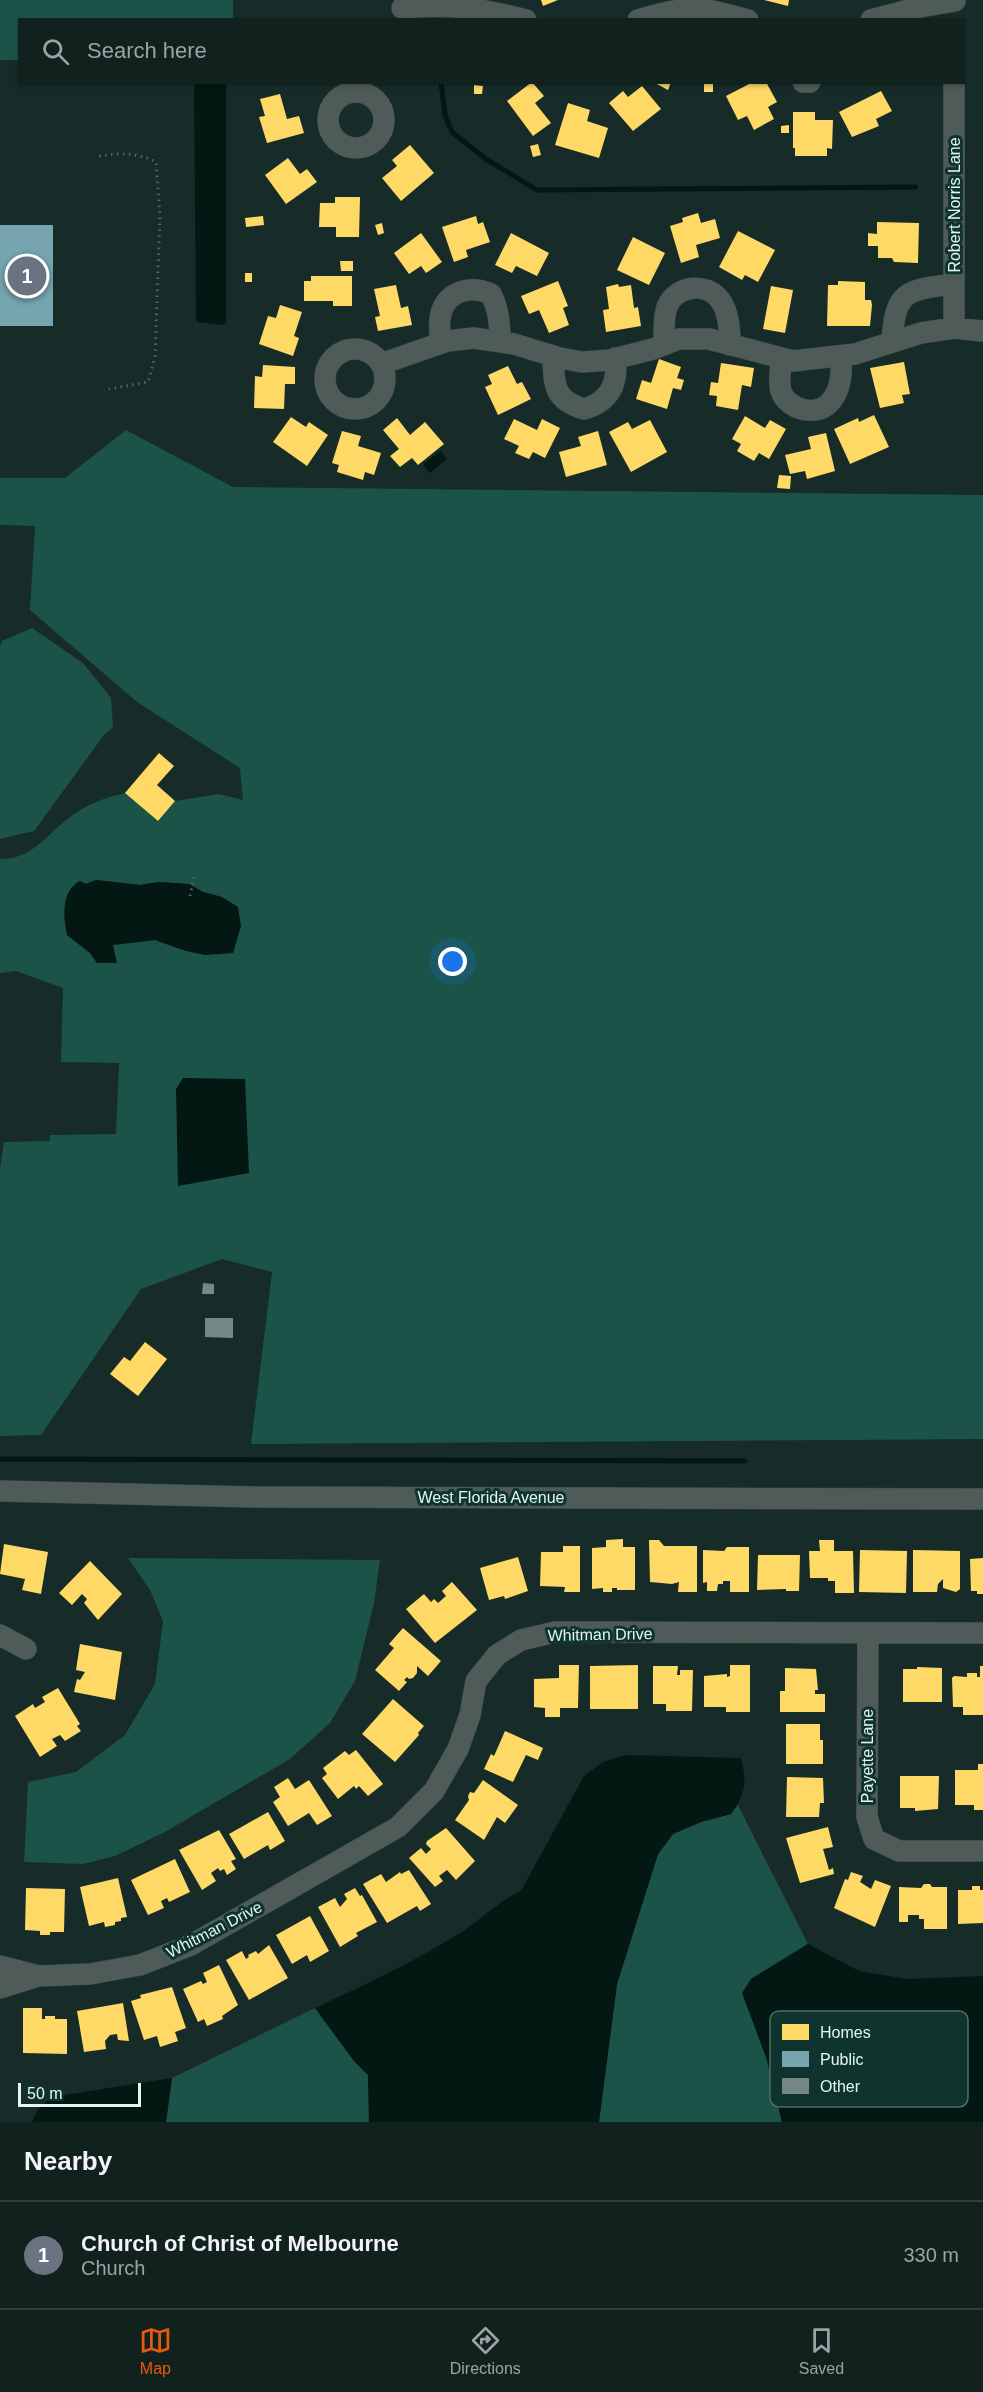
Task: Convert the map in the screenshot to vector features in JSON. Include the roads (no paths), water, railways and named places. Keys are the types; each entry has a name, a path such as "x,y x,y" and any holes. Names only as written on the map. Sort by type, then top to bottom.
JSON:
{"street":[{"path":"400,9 439,3 475,8 499,6 522,18"},
{"path":"642,18 665,6 676,9 722,6 744,18"},
{"path":"875,18 895,7 955,7"},
{"name":"Robert Norris Lane","path":"954,84 954,328"},
{"path":"892,342 893,315 903,298 912,291 954,284"},
{"path":"664,345 666,310 672,298 690,288 713,292 721,302 727,318 730,345"},
{"path":"441,343 440,319 444,305 456,293 473,289 491,294 500,324 500,342"},
{"path":"381,364 441,343 474,338 582,362 615,358 679,339 709,339 794,361 841,356 921,333 954,328 983,331"},
{"path":"553,356 554,384 558,393 563,400 584,410 595,406 612,391 616,367 615,358"},
{"path":"781,358 780,388 785,399 791,405 813,410 825,406 832,400 840,377 841,356"},
{"name":"West Florida Avenue","path":"0,1491 254,1497 983,1500"},
{"name":"Whitman Drive","path":"0,1988 38,1976 90,1974 140,1965 191,1945 398,1827 434,1791 458,1749 470,1715 476,1682 496,1655 521,1640 555,1632 983,1634"},
{"name":"Payette Lane","path":"868,1633 867,1817 874,1839 899,1851 983,1851"},
{"path":"0,1635 26,1649"},
{"name":"Whitman Drive","path":"0,1966 38,1976"}],"waterway":[{"path":"441,84 445,115 452,132 486,159 537,190 916,187"},
{"path":"0,1459 745,1461"}],"place":[{"name":"Church of Christ of Melbourne","path":"27,276"}]}
